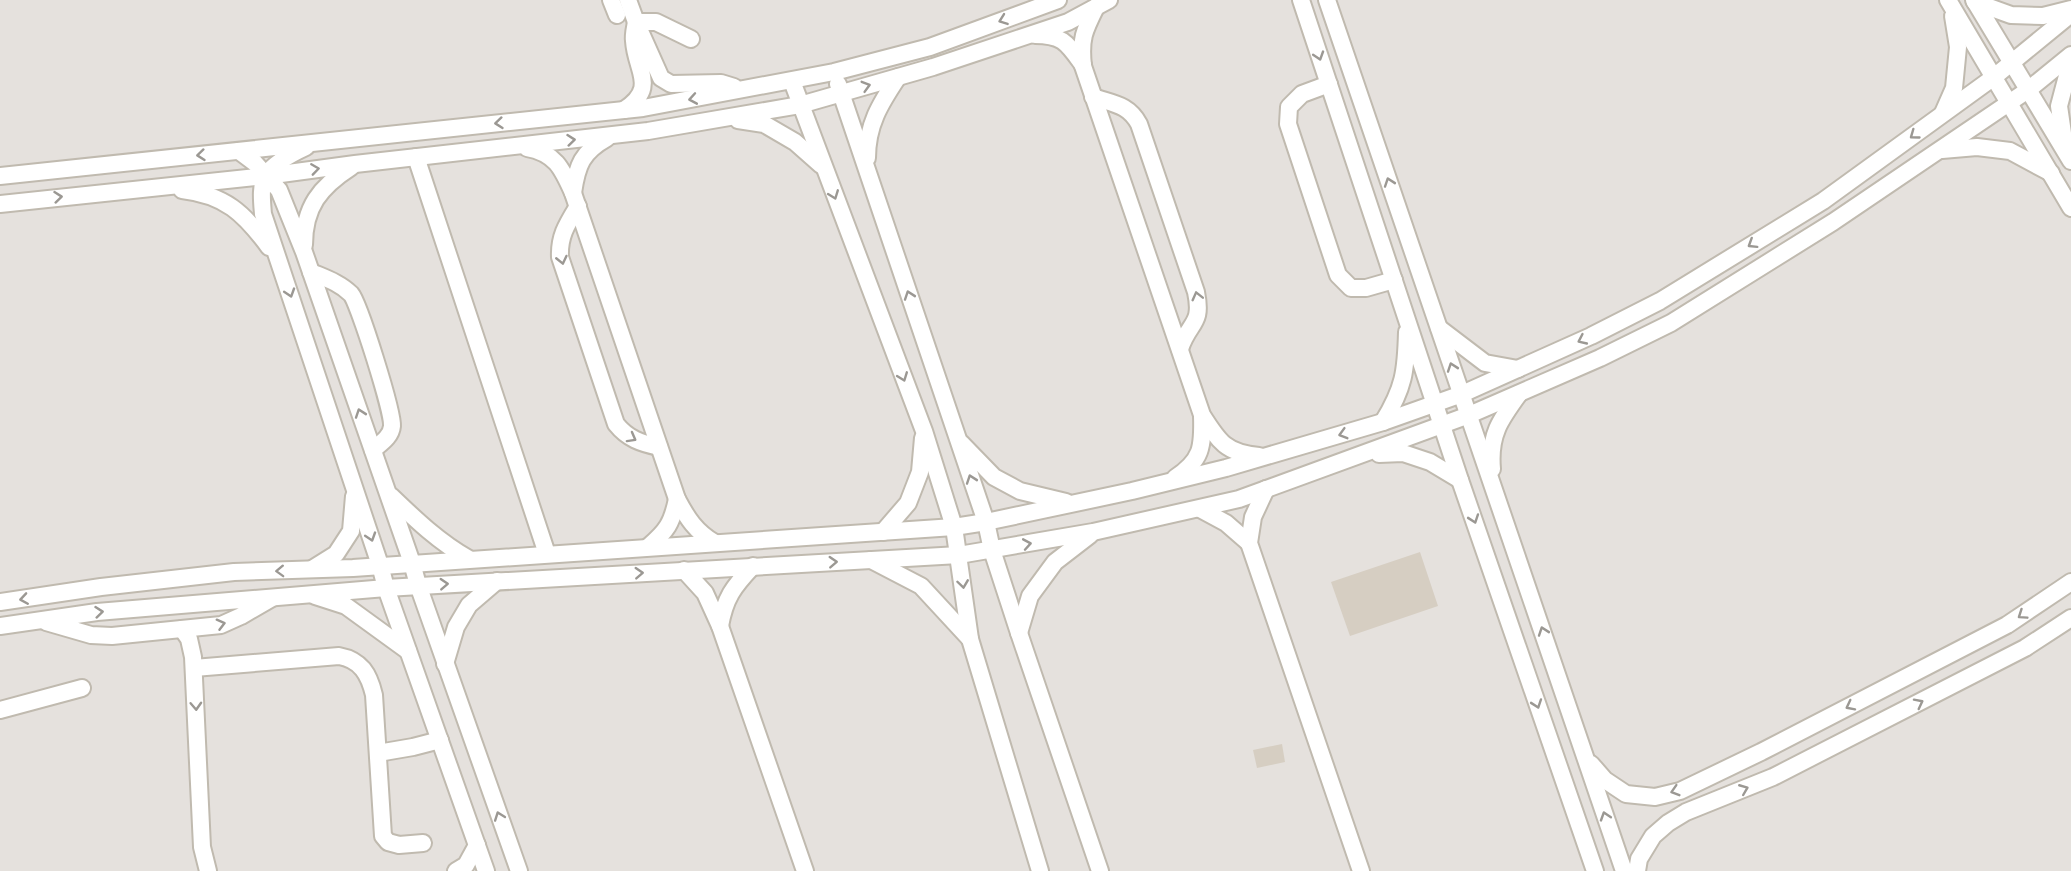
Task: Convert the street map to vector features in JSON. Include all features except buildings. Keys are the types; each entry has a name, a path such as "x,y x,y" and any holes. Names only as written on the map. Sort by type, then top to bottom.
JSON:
{"lane":[{"path":"628,0 661,78 671,84 721,83 744,90"},
{"path":"0,176 624,110 834,72 930,47 1058,0"},
{"path":"1301,0 1460,480 1595,871"},
{"path":"1327,0 1624,871"},
{"path":"1974,1 2011,15 2043,16 2071,9"},
{"path":"1974,1 2069,158"},
{"path":"1950,3 2071,208"},
{"path":"1942,114 1954,88 1958,47 1950,3"},
{"path":"0,204 266,176 611,135 800,105 898,77 1068,22 1102,4"},
{"path":"1102,4 1085,29 1081,45 1083,66 1202,415 1217,439 1227,448 1244,455 1263,457"},
{"path":"0,602 101,587 234,572 412,563 954,527 1073,504 1170,482 1263,457 1435,405 1591,336 1660,301 1823,201 1994,77 2071,14"},
{"path":"636,22 656,22 691,39"},
{"path":"624,110 636,102 643,84 633,38 636,22"},
{"path":"1029,35 1051,35 1059,38 1070,48 1083,66"},
{"path":"0,626 97,612 418,585 959,555 1093,532 1239,499 1468,415 1600,358 1671,323 1833,222 2028,90 2071,55"},
{"path":"2069,158 2059,106 2071,68"},
{"path":"834,72 986,522 992,550 1018,633 1100,871"},
{"path":"867,171 867,140 879,105 898,77"},
{"path":"792,81 924,431 954,527 970,639 1040,871"},
{"path":"1329,84 1302,94 1289,107 1288,124 1320,221 1338,274 1351,288 1366,288 1394,280"},
{"path":"1094,97 1133,112 1139,124 1196,292 1199,307 1198,317 1184,336 1180,349"},
{"path":"725,118 764,124 795,142 824,167"},
{"path":"611,135 594,145 584,155 576,172 576,199 562,231 560,257 616,424 624,434 639,443 659,447"},
{"path":"313,143 281,162 266,176 262,196 263,214 386,588 486,871"},
{"path":"514,146 539,150 552,157 563,171 576,199 677,499 688,520 700,534 715,543"},
{"path":"1938,151 1977,147 2010,151 2051,173"},
{"path":"239,151 255,163 279,190 304,252 519,871"},
{"path":"416,157 547,554"},
{"path":"304,252 304,228 311,208 323,189 355,164"},
{"path":"154,187 199,192 222,199 253,225 278,258"},
{"path":"311,272 338,284 353,296 360,315 391,408 392,426 389,435 373,450"},
{"path":"1383,422 1396,400 1406,370 1408,322"},
{"path":"1439,328 1485,363 1518,369"},
{"path":"1494,490 1491,453 1499,421 1520,393"},
{"path":"1170,482 1188,469 1197,458 1203,441 1202,415"},
{"path":"883,532 908,503 920,472 924,431"},
{"path":"958,440 994,477 1020,491 1073,504"},
{"path":"1363,454 1402,453 1430,462 1460,480"},
{"path":"311,569 336,554 351,531 354,486"},
{"path":"1266,489 1253,517 1249,543 1361,871"},
{"path":"388,493 437,539 470,559"},
{"path":"648,548 665,533 673,517 677,499"},
{"path":"1200,509 1226,523 1249,543"},
{"path":"1018,633 1030,596 1055,562 1093,532"},
{"path":"870,560 921,586 970,639"},
{"path":"720,626 724,606 738,582 753,566"},
{"path":"684,570 705,593 720,626 805,871"},
{"path":"446,664 456,627 469,605 498,581"},
{"path":"1587,760 1605,780 1626,794 1655,797 1680,791 1761,752 2007,625 2071,582"},
{"path":"309,594 346,606 408,651"},
{"path":"39,620 91,635 112,636 182,629 221,625 275,596"},
{"path":"1636,871 1639,859 1653,836 1686,812 1773,777 2025,648 2071,618"},
{"path":"182,629 189,639 193,657 202,847 208,871"},
{"path":"194,668 339,656 351,658 364,668 374,695 383,836 388,842 399,845 423,843"},
{"path":"0,710 82,688"},
{"path":"378,753 440,740"},
{"path":"456,871 466,865 477,845"}],"shaded area":[{"path":"0,0 2071,0 2071,871 0,871"}]}
